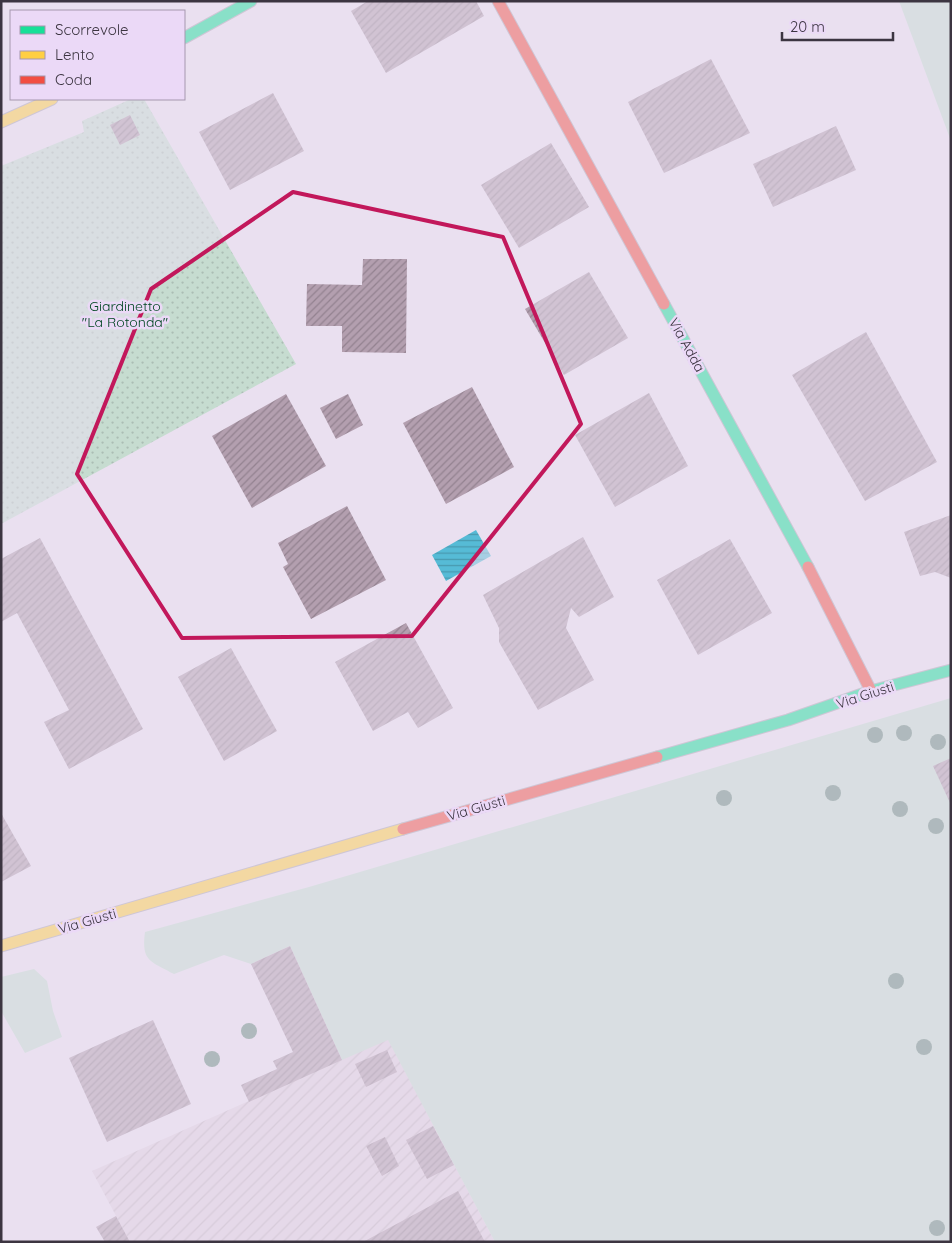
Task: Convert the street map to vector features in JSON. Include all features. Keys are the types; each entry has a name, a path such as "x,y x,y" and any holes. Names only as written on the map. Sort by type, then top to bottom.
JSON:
{"street":[{"path":"185,37 250,1"},
{"name":"Via Adda","path":"498,1 802,555 871,691"},
{"path":"1,122 50,100"},
{"name":"Via Giusti","path":"1,946 534,791 788,720 871,691 951,670"}],"highlighted area":[{"path":"293,192 503,237 581,424 412,636 182,638 77,474 151,289"}],"shaded area":[{"path":"388,1039 495,1242 130,1242 92,1171"}],"green space":[{"path":"899,1 951,1 951,141"},
{"name":"Giardinetto \"La Rotonda\"","path":"129,100 145,100 296,364 1,524 1,166 84,132 82,121"},
{"path":"951,698 951,1242 495,1242 388,1040 342,1060 290,946 251,964 224,955 174,974 154,963 146,955 145,932 309,887"},
{"path":"34,969 47,981 53,1011 62,1037 25,1053 1,1011 1,977"}],"water":[{"path":"476,530 491,556 446,581 432,555"}],"building":[{"path":"368,1 476,1 484,16 386,73 351,11"},
{"path":"711,59 750,133 664,173 628,102"},
{"path":"273,93 304,151 230,190 199,132"},
{"path":"130,115 140,135 120,145 110,125"},
{"path":"836,126 856,170 773,207 753,164"},
{"path":"551,143 589,207 519,248 481,185"},
{"path":"363,259 407,259 406,353 342,352 342,326 306,326 307,284 362,285"},
{"path":"589,272 628,338 564,375 525,309"},
{"path":"866,332 937,462 865,501 792,375"},
{"path":"472,387 514,467 446,504 403,423"},
{"path":"649,393 688,466 615,507 575,435"},
{"path":"286,394 326,466 252,508 212,436"},
{"path":"348,394 363,425 336,439 320,408"},
{"path":"347,506 386,580 311,619 283,567 288,564 278,543"},
{"path":"951,515 951,578 935,572 920,576 904,532"},
{"path":"583,537 614,597 579,617 571,608 566,628 594,680 538,710 499,642 499,628 483,595"},
{"path":"40,538 143,729 69,769 44,722 69,710 17,613 1,622 1,559"},
{"path":"730,539 772,613 698,655 657,580"},
{"path":"406,623 453,708 418,728 408,712 373,731 335,662"},
{"path":"231,648 277,731 224,761 178,677"},
{"path":"951,758 951,805 933,766"},
{"path":"1,813 31,866 1,882"},
{"path":"290,946 342,1060 249,1102 241,1085 277,1069 273,1061 293,1052 251,964"},
{"path":"153,1020 191,1104 107,1142 69,1058"},
{"path":"387,1050 397,1072 366,1087 355,1064"},
{"path":"433,1126 454,1165 427,1179 406,1140"},
{"path":"385,1137 399,1166 382,1176 366,1146"},
{"path":"458,1191 485,1242 363,1242"},
{"path":"116,1216 130,1242 105,1242 96,1227"}],"traffic: fast":[{"path":"185,37 251,1"},
{"path":"664,304 808,567"},
{"path":"657,757 788,720 871,691 951,670"}],"traffic: slow":[{"path":"1,122 50,100"},
{"path":"1,946 403,829"}],"traffic: jam":[{"path":"498,1 664,304"},
{"path":"808,567 871,691"},
{"path":"403,829 657,757"}]}
